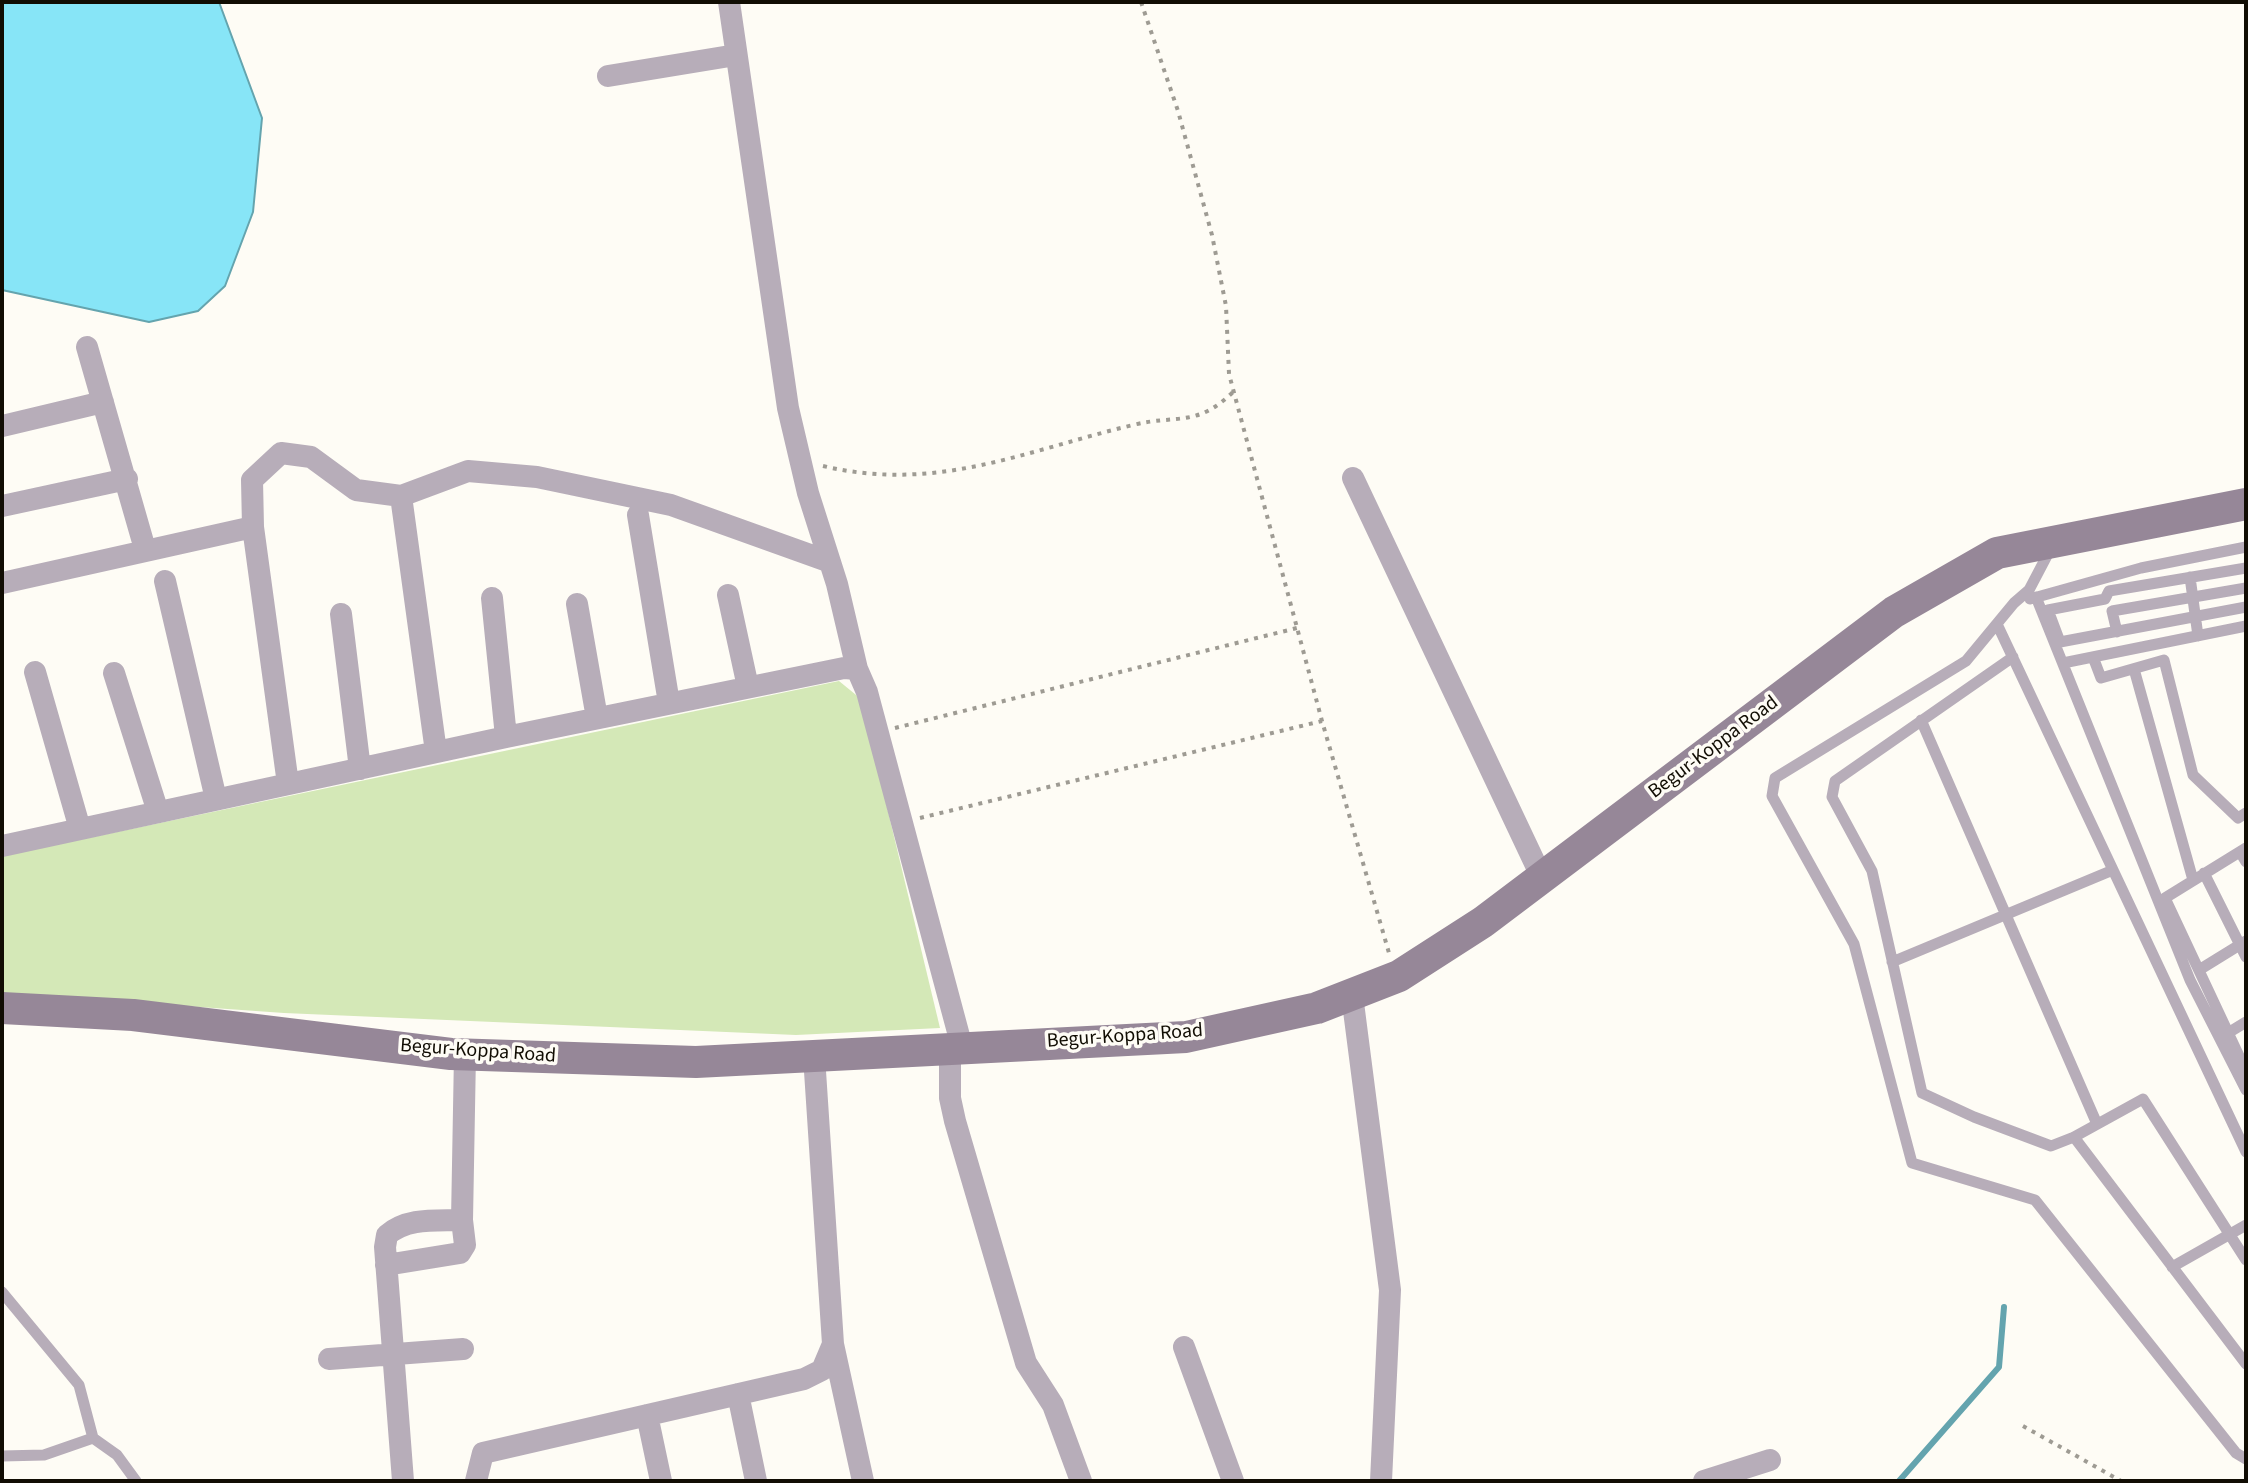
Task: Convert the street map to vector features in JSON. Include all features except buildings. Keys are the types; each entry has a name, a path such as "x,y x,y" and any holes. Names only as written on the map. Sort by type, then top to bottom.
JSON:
{"main road":[{"name":"Begur-Koppa Road","path":"2,1008 133,1015 465,1054 696,1062 1186,1037 1317,1008 1399,976 1483,922 1894,612 1997,553 2246,504"}],"street":[{"path":"729,2 788,408 857,669 902,822 956,1048 950,1098 955,1121 1026,1363 1053,1405 1081,1481"},
{"path":"608,76 736,55"},
{"path":"87,347 145,549"},
{"path":"2,426 103,402"},
{"path":"288,784 253,527 252,480 281,453 311,457 356,490 401,496 468,471 537,477 671,505 830,562"},
{"path":"1353,478 1542,878"},
{"path":"2,506 127,479"},
{"path":"401,496 436,752"},
{"path":"638,515 669,703"},
{"path":"2,583 253,527"},
{"path":"165,581 216,799"},
{"path":"728,595 748,687"},
{"path":"492,598 506,737"},
{"path":"577,604 597,718"},
{"path":"341,614 360,769"},
{"path":"3,841 80,829 748,687 844,668 857,669"},
{"path":"35,672 80,829"},
{"path":"114,673 158,812"},
{"path":"1352,995 1390,1290 1381,1481"},
{"path":"386,1265 460,1253 465,1245 462,1220 465,1054"},
{"path":"814,1056 833,1344 863,1481"},
{"path":"403,1481 386,1265 387,1235 413,1222 462,1220"},
{"path":"476,1481 483,1453 804,1379 822,1370 833,1344"},
{"path":"1184,1347 1233,1481"},
{"path":"329,1359 463,1349"},
{"path":"738,1394 756,1481"},
{"path":"647,1415 661,1481"},
{"path":"1704,1481 1770,1460"}],"lane":[{"path":"2054,542 2029,590 2014,603 1966,661 1775,778 1772,796 1854,944 1912,1163 2035,1200 2236,1453 2246,1459"},
{"path":"2014,603 2141,568 2246,547"},
{"path":"2246,568 2109,591 2105,599 2048,610 2060,642 2246,607"},
{"path":"2190,577 2198,636"},
{"path":"2117,632 2112,611 2246,588"},
{"path":"2036,597 2190,980 2246,1090"},
{"path":"1997,624 2246,1152"},
{"path":"2063,663 2246,626"},
{"path":"2013,657 1835,781 1832,797 1872,871 1922,1093 1974,1117 2051,1146 2074,1137 2143,1099 2246,1260"},
{"path":"2093,657 2101,678 2164,660 2193,775 2238,818 2246,813"},
{"path":"2134,669 2193,880"},
{"path":"1921,720 2097,1124"},
{"path":"2244,854 2204,873 2165,898 2246,1071"},
{"path":"1892,962 2113,870"},
{"path":"2204,873 2243,943 2246,957"},
{"path":"2199,970 2243,943"},
{"path":"2228,1033 2246,1022"},
{"path":"2074,1137 2246,1364"},
{"path":"2172,1267 2246,1225"},
{"path":"2,1292 79,1385 93,1438 117,1455 136,1481"},
{"path":"2,1456 44,1455 93,1438"}],"path":[{"path":"1141,2 1178,111 1212,235 1225,297 1229,374 1383,942 1399,976"},
{"path":"801,461 887,477 944,472 1006,462 1136,424 1186,420 1217,408 1234,392"},
{"path":"878,732 1297,628"},
{"path":"902,822 1322,721"},
{"path":"2023,1426 2121,1481"}],"green space":[{"path":"839,681 861,699 940,1028 796,1035 284,1013 2,993 2,856"}],"water":[{"path":"2,2 219,2 262,118 253,212 225,286 198,311 149,322 2,290"}],"waterway":[{"path":"1899,1481 1999,1367 2004,1307"}]}
